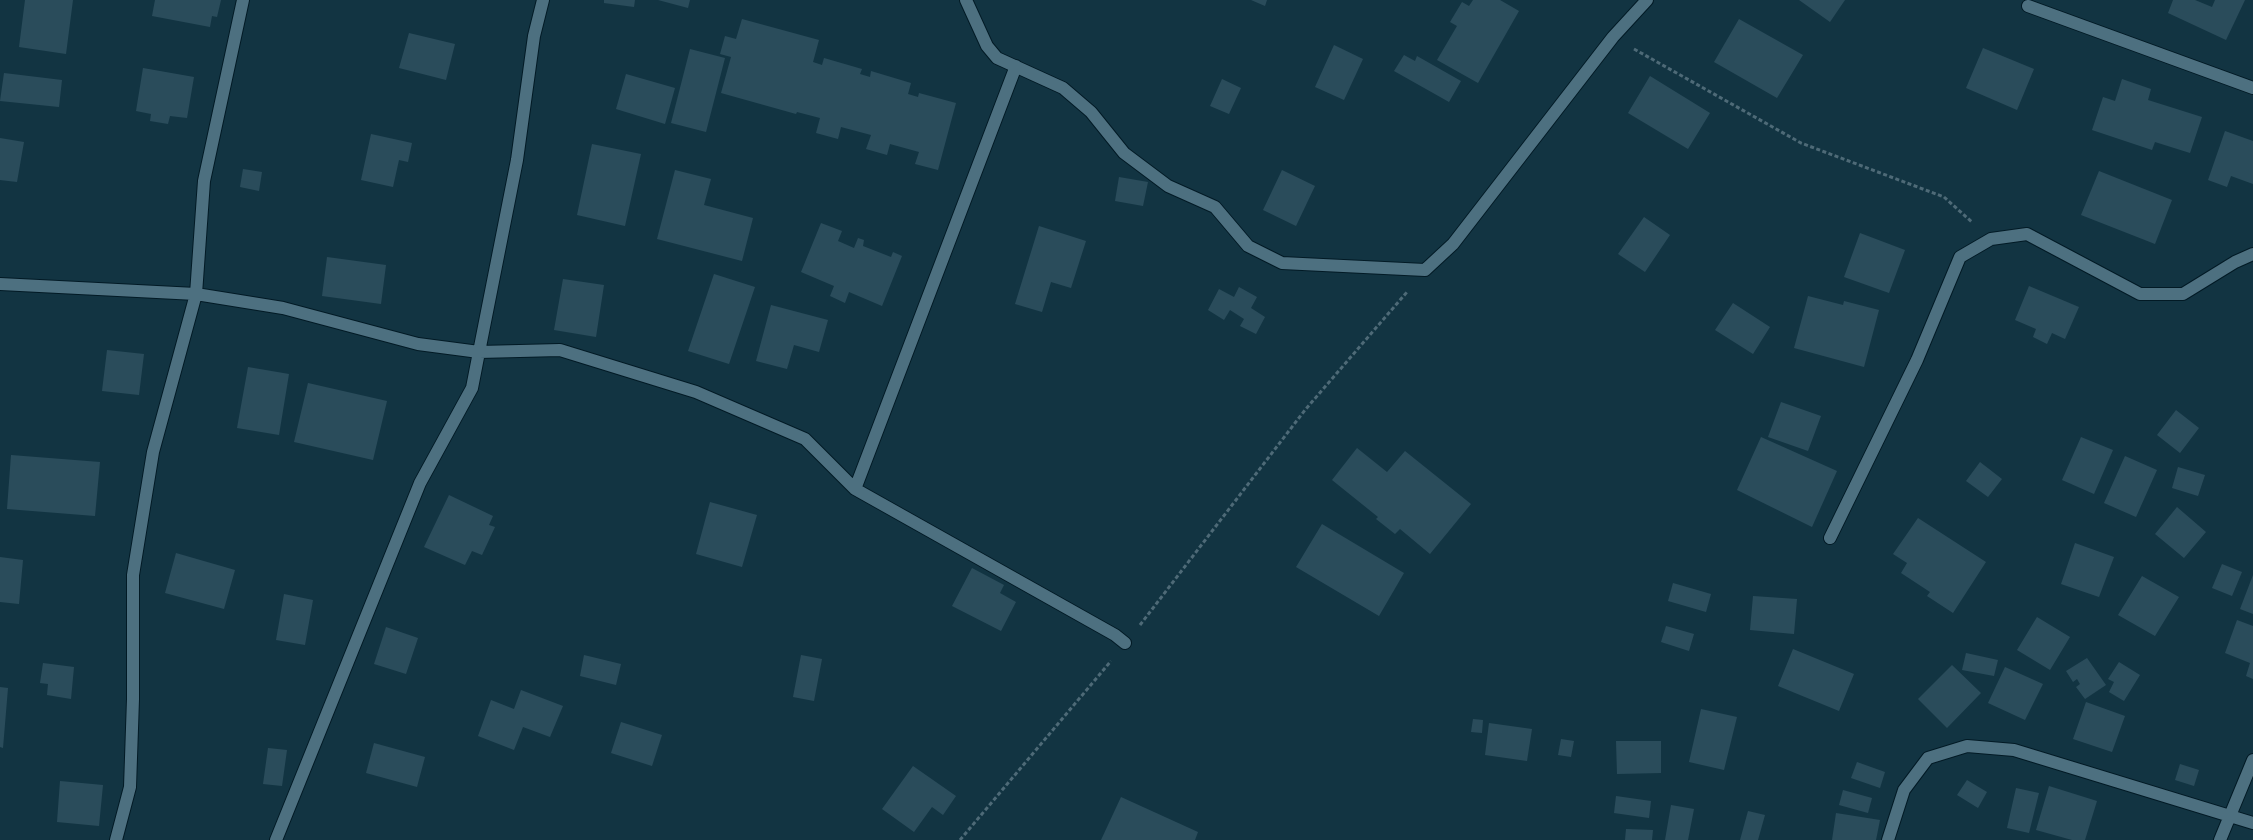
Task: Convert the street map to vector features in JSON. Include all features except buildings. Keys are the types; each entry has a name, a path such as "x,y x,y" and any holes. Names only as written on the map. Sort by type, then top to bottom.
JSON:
{"street":[{"path":"116,840 130,787 133,699 133,575 154,452 196,294 204,181 243,0"},
{"path":"276,840 420,483 472,388 517,160 534,36 542,0"},
{"path":"966,0 987,46 997,58 1063,88 1091,112 1124,153 1168,186 1215,207 1248,246 1282,264 1425,270 1454,244 1614,37 1647,0"},
{"path":"2028,6 2253,88"},
{"path":"855,489 1016,66"},
{"path":"1830,538 1917,360 1960,257 1991,239 2027,234 2140,294 2184,294 2235,262 2253,254"},
{"path":"0,284 196,294 283,308 418,344 479,352 560,350 696,392 805,439 855,489 1115,635 1125,643"},
{"path":"1888,840 1904,790 1928,758 1967,746 2014,750 2253,823"},
{"path":"2220,840 2253,760"}],"path":[{"path":"1614,37 1801,143 1944,197 1991,239"},
{"path":"960,840 1125,643 1305,410 1425,270"}]}
